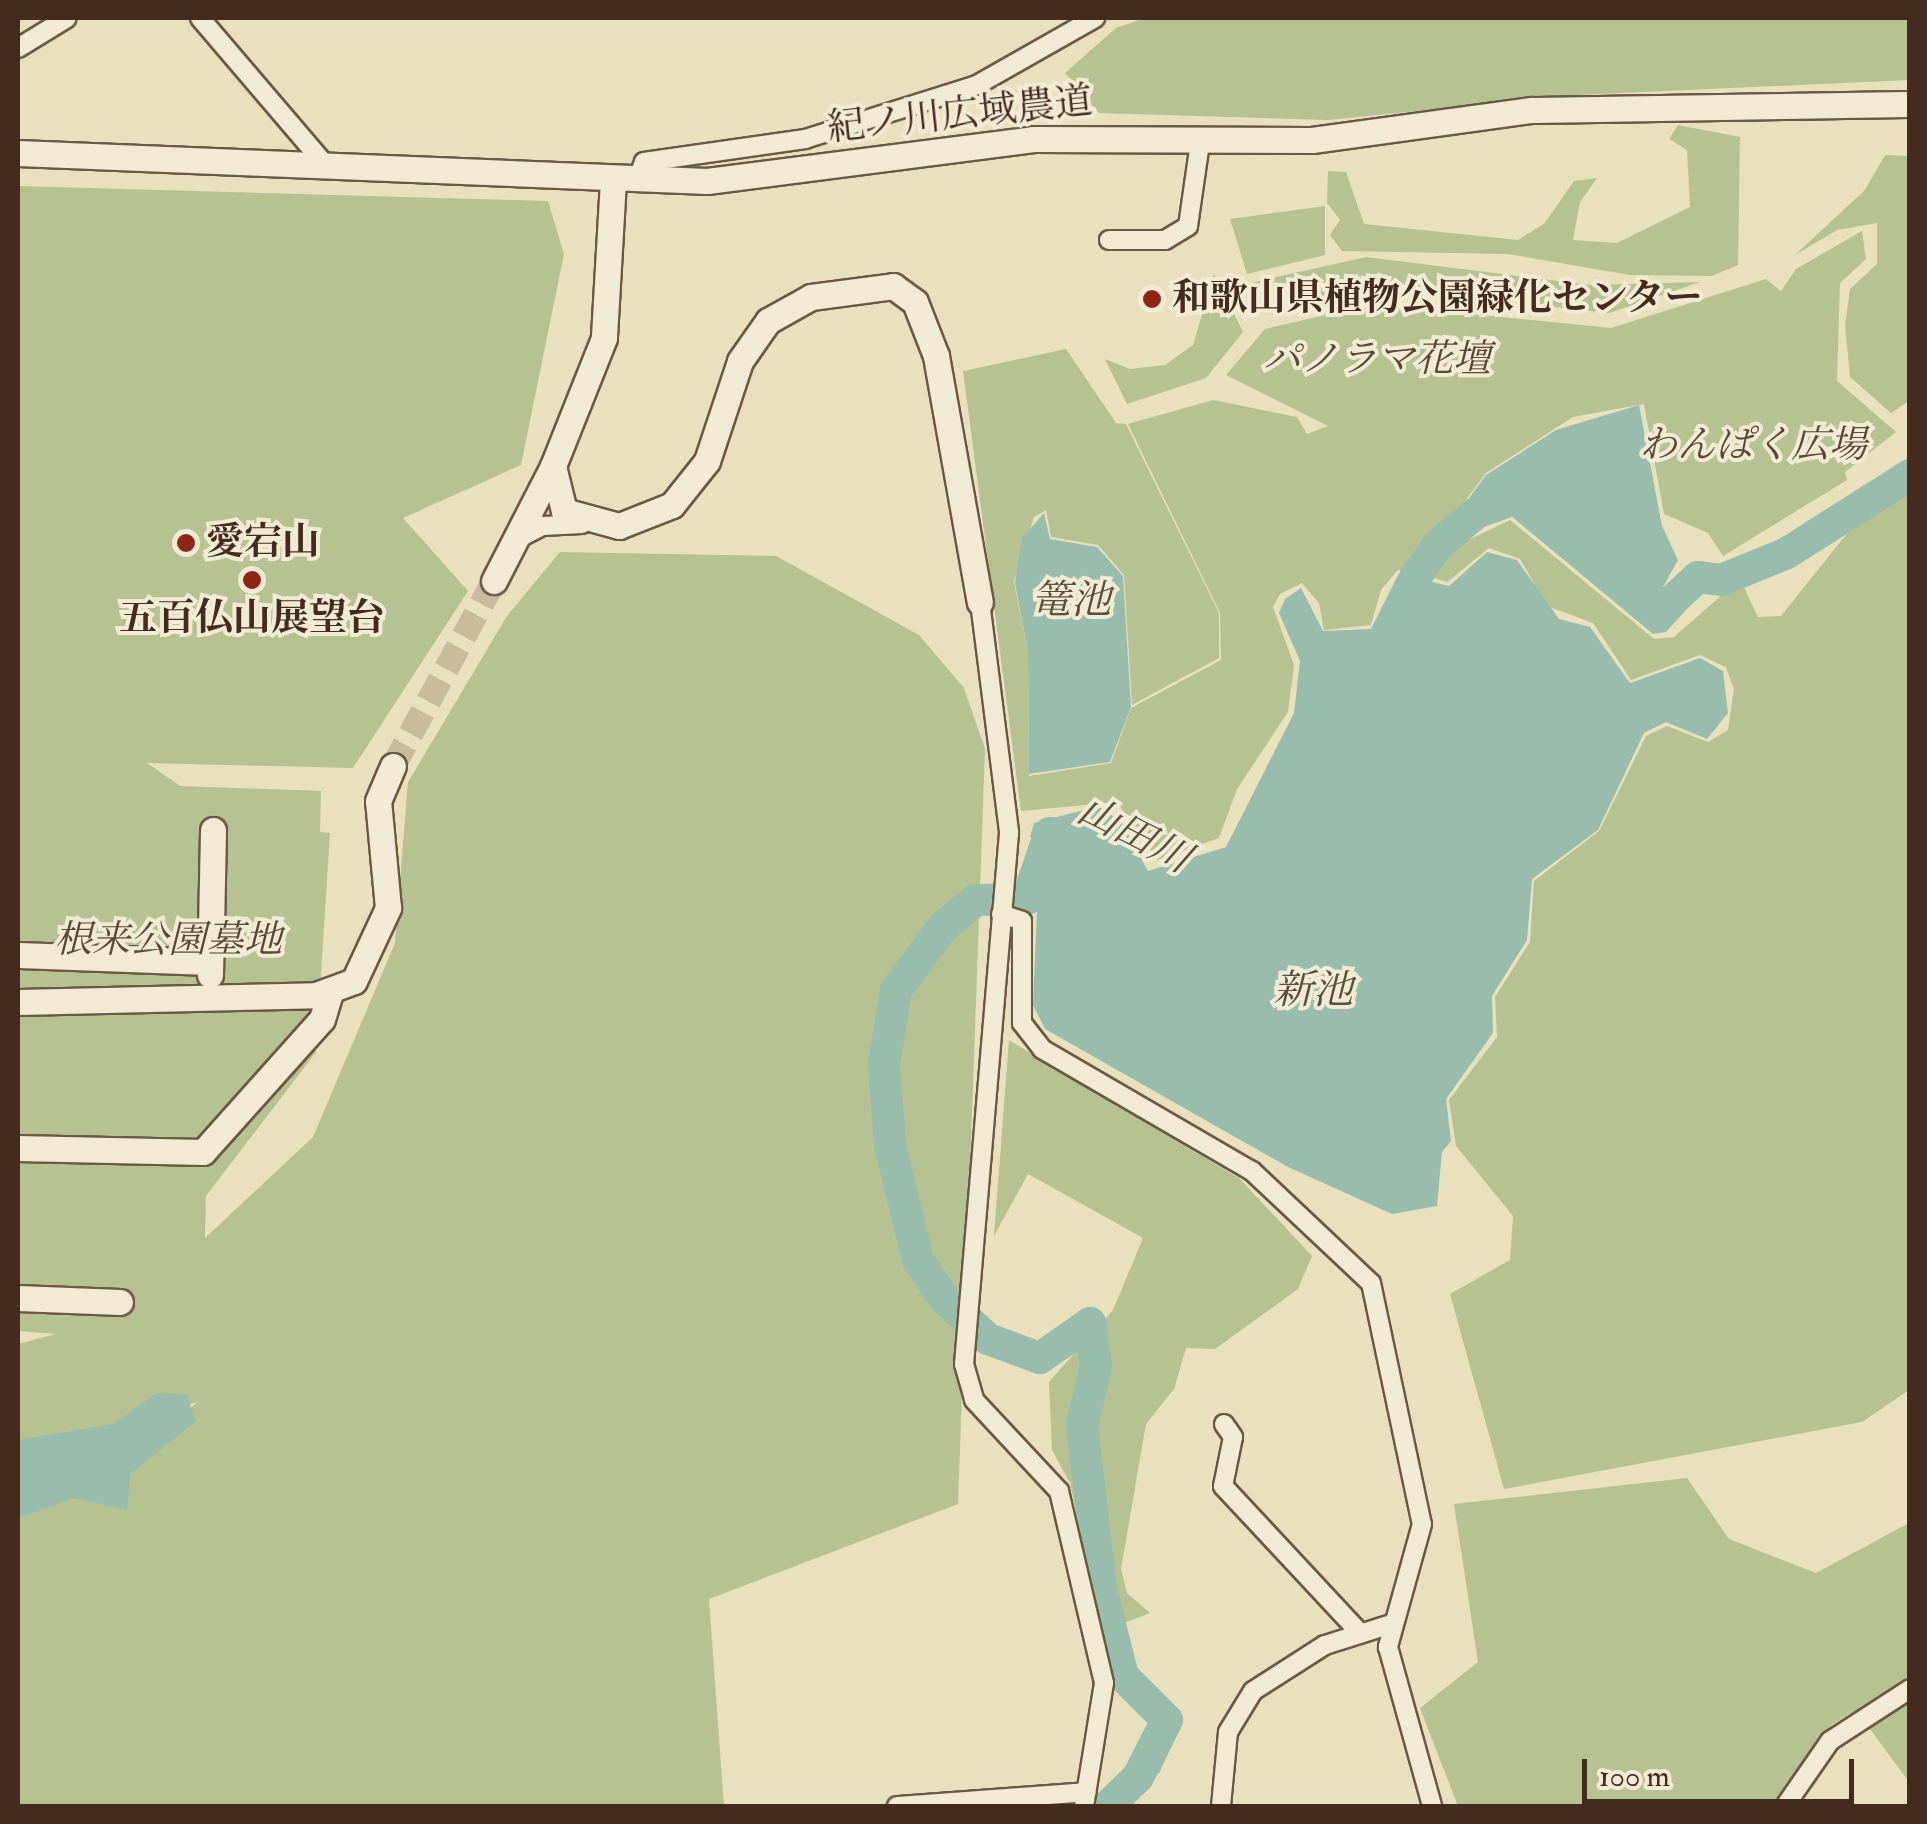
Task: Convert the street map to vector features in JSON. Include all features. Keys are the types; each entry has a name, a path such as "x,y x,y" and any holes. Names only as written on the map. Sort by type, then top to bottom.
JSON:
{"street":[{"path":"18,48 67,18"},
{"path":"200,18 322,161"},
{"path":"494,581 553,466 604,338 625,181 644,162 792,142 976,86 1095,18"},
{"name":"紀ノ川広域農道","path":"18,152 322,161 625,181 731,178 1034,139 1312,140 1532,110 1910,104"},
{"path":"1109,240 1165,240 1188,226 1200,142"},
{"path":"514,544 543,526 645,521 693,486 740,361 768,321 810,297 892,286 914,302 936,356 980,602 1007,789 1001,914 964,1364 974,1400 1059,1491 1104,1683 1085,1799 896,1806"},
{"path":"553,466 564,511 592,524"},
{"path":"18,1002 330,993 362,973 385,923 390,879 378,801 393,766"},
{"path":"209,997 213,830"},
{"path":"1001,914 1022,921 1022,1023 1042,1049 1252,1171 1372,1284 1422,1524 1388,1625 1404,1721 1432,1806"},
{"path":"18,955 210,962"},
{"path":"18,1148 202,1152 322,1019 330,993"},
{"path":"18,1298 120,1302"},
{"path":"1224,1424 1233,1437 1223,1486 1358,1631"},
{"path":"1221,1806 1228,1732 1252,1691 1358,1631 1388,1625"},
{"path":"1785,1806 1830,1740 1910,1688"}],"green space":[{"path":"1145,18 1909,18 1909,80 1577,95 1328,120 1099,113 1065,73 1116,28"},
{"path":"1678,125 1740,137 1738,265 1712,276 1630,275 1508,254 1342,251 1330,235 1340,220 1327,203 1328,171 1346,172 1364,224 1518,240 1544,224 1574,181 1597,178 1580,202 1573,240 1617,243 1690,207 1687,150 1669,139"},
{"path":"1885,155 1910,156 1909,401 1891,413 1850,377 1845,326 1850,289 1877,264 1877,223 1837,230 1795,255 1865,190"},
{"name":"根来公園墓地","path":"18,186 548,201 564,254 521,465 403,518 468,591 353,768 147,763 180,786 321,791 320,832 330,833 316,1052 206,1196 205,1238 313,1137 395,943 408,782 507,616 560,552 776,556 919,635 964,688 985,749 958,1504 709,1599 724,1806 18,1806 18,1513 73,1498 198,1402 18,1451 18,1344 55,1334 18,1331"},
{"path":"1325,206 1325,255 1247,274 1230,219"},
{"path":"1862,231 1866,259 1840,283 1837,381 1896,432 1845,472 1847,480 1723,556 1708,533 1664,514 1644,404 1573,417 1486,473 1411,574 1398,570 1381,590 1371,625 1324,630 1319,603 1302,583 1280,594 1273,607 1294,665 1288,712 1237,789 1219,838 1157,860 1117,802 1021,811 963,371 1066,349 1116,423 1126,424 1219,613 1219,658 1132,705 1124,575 1098,545 1051,537 1046,510 1034,517 1014,582 1028,652 1029,776 1111,763 1131,708 1221,660 1220,613 1128,424 1213,400 1297,417 1307,434 1328,426 1226,375 1265,329 1373,304 1611,328 1766,279 1781,291 1796,269"},
{"path":"1366,257 1591,285 1700,282 1609,313 1367,287 1260,313 1246,284"},
{"path":"1214,274 1243,332 1206,378 1127,404 1105,359 1130,369 1165,365 1193,345"},
{"path":"1909,456 1909,1390 1862,1422 1504,1489 1450,1294 1510,1260 1513,1216 1456,1146 1449,1100 1497,1037 1495,997 1530,942 1534,881 1599,831 1646,736 1667,726 1708,742 1728,730 1734,689 1726,667 1700,655 1631,680 1593,623 1547,606 1520,559 1489,548 1447,582 1425,575 1439,554 1510,520 1654,639 1674,637 1740,579 1758,617 1781,616"},
{"path":"1009,1040 1240,1179 1312,1256 1298,1289 1215,1349 1186,1348 1174,1389 1146,1424 1121,1569 1127,1593 1150,1613 1124,1623 1121,1642 1105,1644 1070,1483 1052,1450 1049,1382 1113,1310 1143,1238 1028,1174 994,1236"},
{"path":"1687,1478 1729,1539 1816,1573 1909,1523 1909,1782 1856,1710 1831,1725 1772,1806 1458,1806 1420,1708 1478,1662 1454,1504"}],"water":[{"path":"1639,405 1662,526 1678,560 1663,587 1673,592 1691,570 1705,589 1666,632 1653,634 1511,516 1488,520 1470,497 1486,475 1556,430"},
{"name":"篭池","path":"1044,513 1050,539 1097,547 1123,576 1131,707 1110,762 1029,774 1028,652 1015,583 1022,538"},
{"name":"新池","path":"1487,552 1517,560 1559,619 1590,627 1630,683 1700,658 1723,671 1728,713 1707,739 1666,722 1644,733 1598,830 1532,879 1527,940 1492,996 1493,1033 1446,1099 1451,1141 1442,1152 1437,1206 1392,1214 1288,1167 1045,1029 1033,1005 1037,911 1058,849 1030,837 1034,823 1099,806 1122,823 1148,871 1226,847 1294,713 1300,661 1279,613 1285,599 1301,588 1323,631 1371,629 1399,573 1449,586"},
{"path":"157,1393 186,1394 196,1421 130,1474 127,1510 73,1498 18,1518 18,1440 113,1424"}],"waterway":[{"name":"山田川","path":"1672,601 1698,577 1721,580 1787,553 1910,475"},
{"path":"1408,621 1415,578 1437,546 1476,513 1520,497"},
{"name":"山田川","path":"1078,848 1050,833 1027,899 976,900 943,927 896,990 884,1064 890,1145 918,1260 944,1298 988,1339 1040,1358 1090,1323 1096,1366 1082,1425 1101,1589 1123,1676 1167,1720 1138,1777 1108,1806"},
{"path":"1118,1806 1157,1770 1173,1736 1162,1732"}],"tunnel":[{"path":"393,766 494,581"}],"place":[{"name":"和歌山県植物公園緑化センター","path":"1152,299"},
{"name":"愛宕山","path":"186,543"},
{"name":"五百仏山展望台","path":"252,580"}],"park label":[{"name":"パノラマ花壇","path":"1377,360"},
{"name":"わんぱく広場","path":"1753,446"}]}
